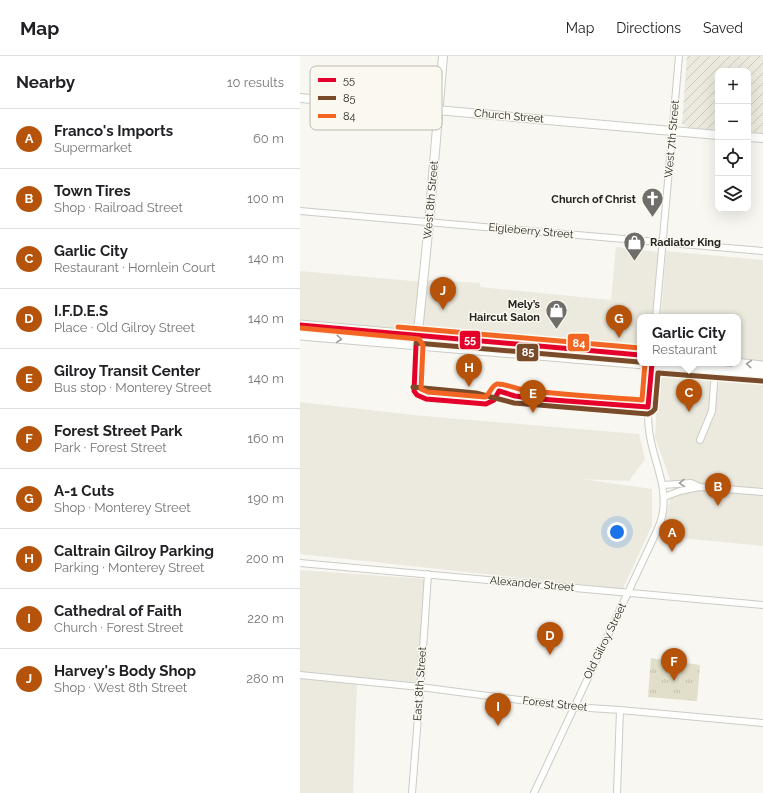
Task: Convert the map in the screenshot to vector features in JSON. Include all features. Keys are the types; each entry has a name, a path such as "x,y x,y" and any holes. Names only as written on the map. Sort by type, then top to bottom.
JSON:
{"main road":[{"path":"300,325 417,340 637,362"},
{"path":"300,335 417,340 637,356"},
{"path":"741,364 763,366"},
{"path":"673,366 763,374"}],"street":[{"name":"West 8th Street","path":"442,70 443,56"},
{"name":"West 7th Street","path":"656,314 679,56"},
{"name":"Church Street","path":"300,98 310,99"},
{"name":"Church Street","path":"442,110 715,135"},
{"name":"West 8th Street","path":"417,340 437,130"},
{"path":"751,137 763,138"},
{"name":"Eigleberry Street","path":"300,211 763,251"},
{"name":"Old Gilroy Street","path":"534,793 628,592 660,522 663,512 663,485 651,443 649,429 648,407 652,366"},
{"path":"700,440 712,411 715,370"},
{"path":"663,485 691,483 700,487"},
{"path":"664,497 680,491 700,487 763,492"},
{"name":"Alexander Street","path":"300,563 763,605"},
{"name":"East 8th Street","path":"412,793 428,574"},
{"name":"Forest Street","path":"300,675 420,687 574,707 763,724"},
{"path":"617,793 620,710"}],"shaded area":[{"path":"687,56 763,56 763,133 751,132 751,68 715,68 715,130 689,128 682,124"},
{"path":"616,247 658,252 652,314 637,314 637,353 300,320 300,271 413,281 430,280 480,283 480,287 611,300"},
{"path":"666,251 763,260 763,546 661,536 673,488 655,437 659,366 741,366 741,314 661,314"},
{"path":"300,402 413,415 639,434 645,459 629,481 582,479 652,489 652,525 623,589 300,554"},
{"path":"300,570 425,579 418,684 357,681 353,793 300,793"}],"green space":[{"path":"651,658 700,665 697,701 648,697"}],"transit line":[{"name":"55","path":"300,325 637,355"},
{"name":"84","path":"398,327 637,348"},
{"name":"84","path":"301,328 419,339 423,345 421,389 428,392 485,397 493,386 499,384 539,392 642,400 645,366"},
{"name":"85","path":"416,343 637,362"},
{"name":"55","path":"416,345 414,391 417,395 426,399 486,404 494,400 499,391"},
{"name":"55","path":"648,407 652,366"},
{"name":"85","path":"413,387 476,393 514,403 648,414 655,409 658,373 762,381"},
{"name":"55","path":"499,391 515,396 539,399 648,407"}],"place":[{"name":"Church of Christ","path":"652,218"},
{"name":"Radiator King","path":"634,262"},
{"name":"Harvey's Body Shop","path":"443,310"},
{"name":"Mely’s Haircut Salon","path":"556,330"},
{"name":"A-1 Cuts","path":"619,338"},
{"name":"Caltrain Gilroy Parking","path":"469,387"},
{"name":"Garlic City","path":"689,412"},
{"name":"Gilroy Transit Center","path":"533,413"},
{"name":"Town Tires","path":"718,506"},
{"name":"Franco's Imports","path":"672,552"},
{"name":"I.F.D.E.S","path":"550,655"},
{"name":"Forest Street Park","path":"674,681"},
{"name":"Cathedral of Faith","path":"498,726"}]}
